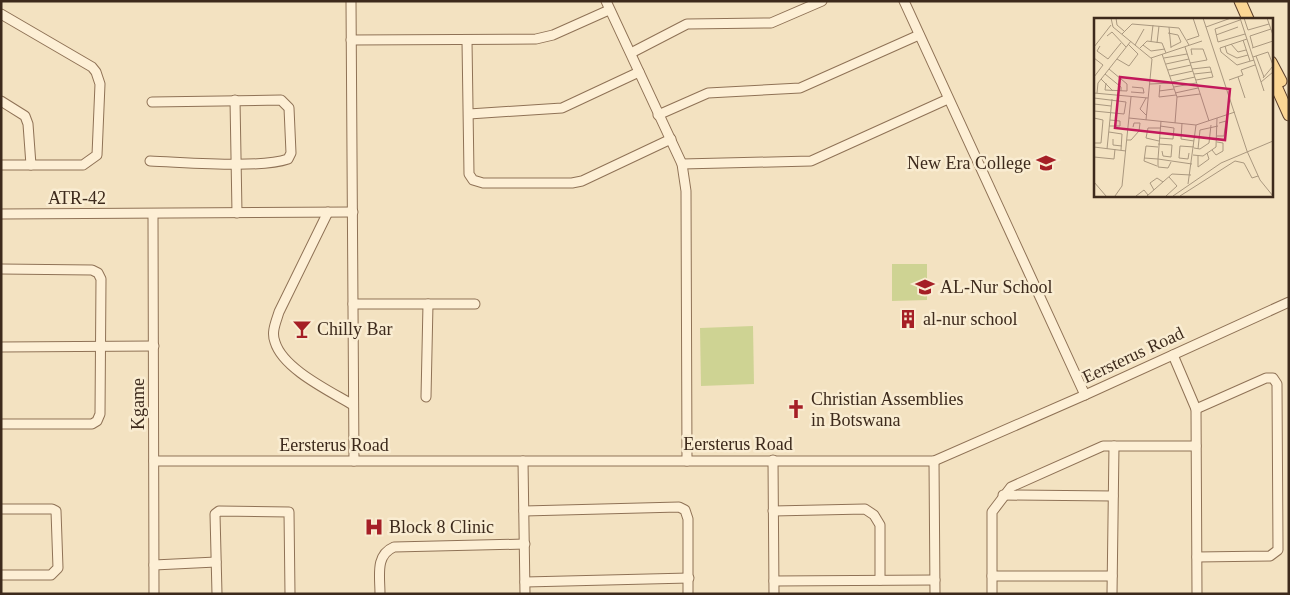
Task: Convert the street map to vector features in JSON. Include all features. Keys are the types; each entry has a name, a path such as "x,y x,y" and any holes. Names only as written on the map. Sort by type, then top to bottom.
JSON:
{"main road":[{"path":"1240,1 1248,18"},
{"path":"1272,64 1289,98"},
{"path":"1272,77 1289,115"}],"street":[{"path":"351,1 354,461"},
{"path":"631,54 687,24 771,23 822,1"},
{"path":"904,1 1085,395"},
{"path":"352,40 467,41 545,38 608,5 682,164 686,190 687,461"},
{"path":"1,14 92,67 100,84 97,155 83,165 1,165"},
{"path":"658,115 708,93 800,88 919,35"},
{"path":"467,41 469,174 474,180 483,183 563,184 582,181 670,139"},
{"path":"469,114 562,108 639,72"},
{"path":"682,164 811,161 948,99"},
{"path":"235,100 236,213"},
{"path":"150,161 236,163 281,161 288,159 290,153 287,104 281,100 152,102"},
{"path":"1,101 25,116 28,124 30,165"},
{"path":"328,212 279,312 274,327 274,341 280,354 304,375 354,405"},
{"name":"ATR-42","path":"1,214 353,212"},
{"name":"Kgame","path":"153,214 154,594"},
{"path":"1,269 92,270 98,273 101,279 100,414 97,421 92,424 1,424"},
{"name":"Eersterus Road","path":"154,461 934,461 1289,302"},
{"path":"353,304 475,304"},
{"path":"426,397 428,304"},
{"path":"1,348 154,346"},
{"path":"1173,354 1196,409 1197,594"},
{"path":"1196,409 1266,378 1273,378 1278,384 1278,550 1270,556 1197,557"},
{"path":"992,594 992,512 1003,495 1016,484 1094,449 1114,446 1196,446"},
{"path":"1112,594 1114,446"},
{"path":"773,460 774,594"},
{"path":"523,461 524,594"},
{"path":"934,461 935,594"},
{"path":"1003,495 1114,496"},
{"path":"524,511 679,507 685,510 688,519 688,594"},
{"path":"1,509 52,509 56,511 58,542 58,568 55,573 51,575 1,575"},
{"path":"773,511 865,509 874,515 880,525 880,580"},
{"path":"217,594 217,512 289,512 290,594"},
{"path":"380,594 381,558 386,550 394,547 525,544"},
{"path":"154,565 216,562"},
{"path":"992,576 1112,576"},
{"path":"525,582 688,578"},
{"path":"774,581 935,580"}],"green space":[{"path":"892,264 927,264 927,300 892,301"},
{"path":"753,326 754,384 701,386 700,328"}],"place":[{"name":"New Era College","path":"1046,163"},
{"name":"AL-Nur School","path":"925,287"},
{"name":"al-nur school","path":"908,319"},
{"name":"Chilly Bar","path":"302,329"},
{"name":"Christian Assemblies in Botswana","path":"796,409"},
{"name":"Block 8 Clinic","path":"374,527"}]}
